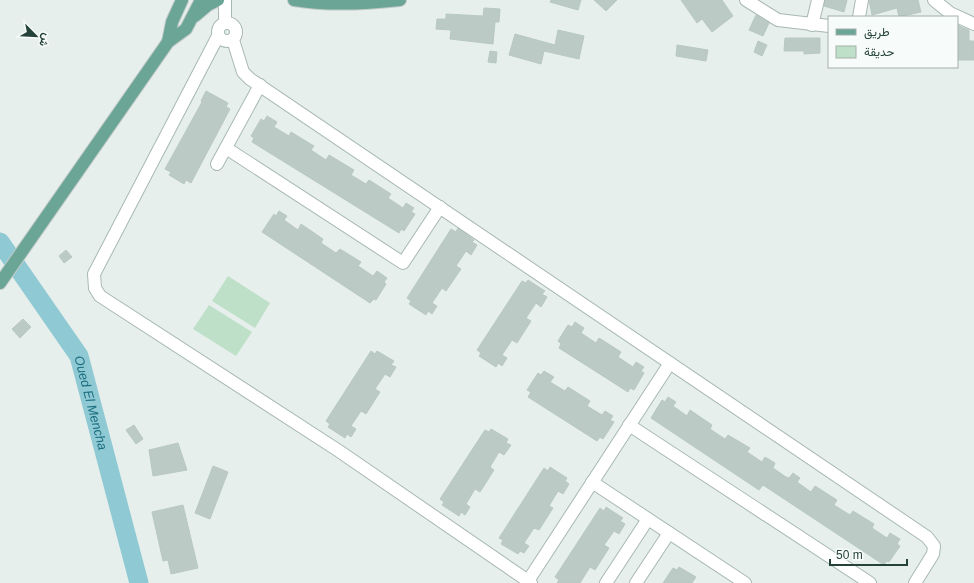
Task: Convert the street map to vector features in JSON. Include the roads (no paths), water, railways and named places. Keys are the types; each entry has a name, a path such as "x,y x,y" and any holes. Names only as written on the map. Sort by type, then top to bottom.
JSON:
{"main road":[{"path":"171,0 176,12"},
{"path":"168,42 176,12 182,0"},
{"path":"0,283 168,42 186,29 201,0"},
{"path":"193,18 208,5 218,0"},
{"path":"294,0 319,4 368,4 400,0"}],"street":[{"path":"225,0 225,23"},
{"path":"746,0 778,20 828,26"},
{"path":"812,25 818,0"},
{"path":"859,16 862,0"},
{"path":"934,0 950,12 974,24"},
{"path":"218,36 224,42 233,40 236,35 236,29 232,24 225,23 218,29 218,36 94,274 95,288 100,296 339,451 526,581 670,363"},
{"path":"233,40 243,72 260,85 927,537 934,546 933,554 915,583"},
{"path":"217,164 260,85"},
{"path":"226,148 402,263 440,207"},
{"path":"630,425 870,583"},
{"path":"592,482 745,583"},
{"path":"606,583 648,519"},
{"path":"636,583 670,533"}],"waterway":[{"name":"Oued El Mencha","path":"0,242 79,356 139,583"}]}
